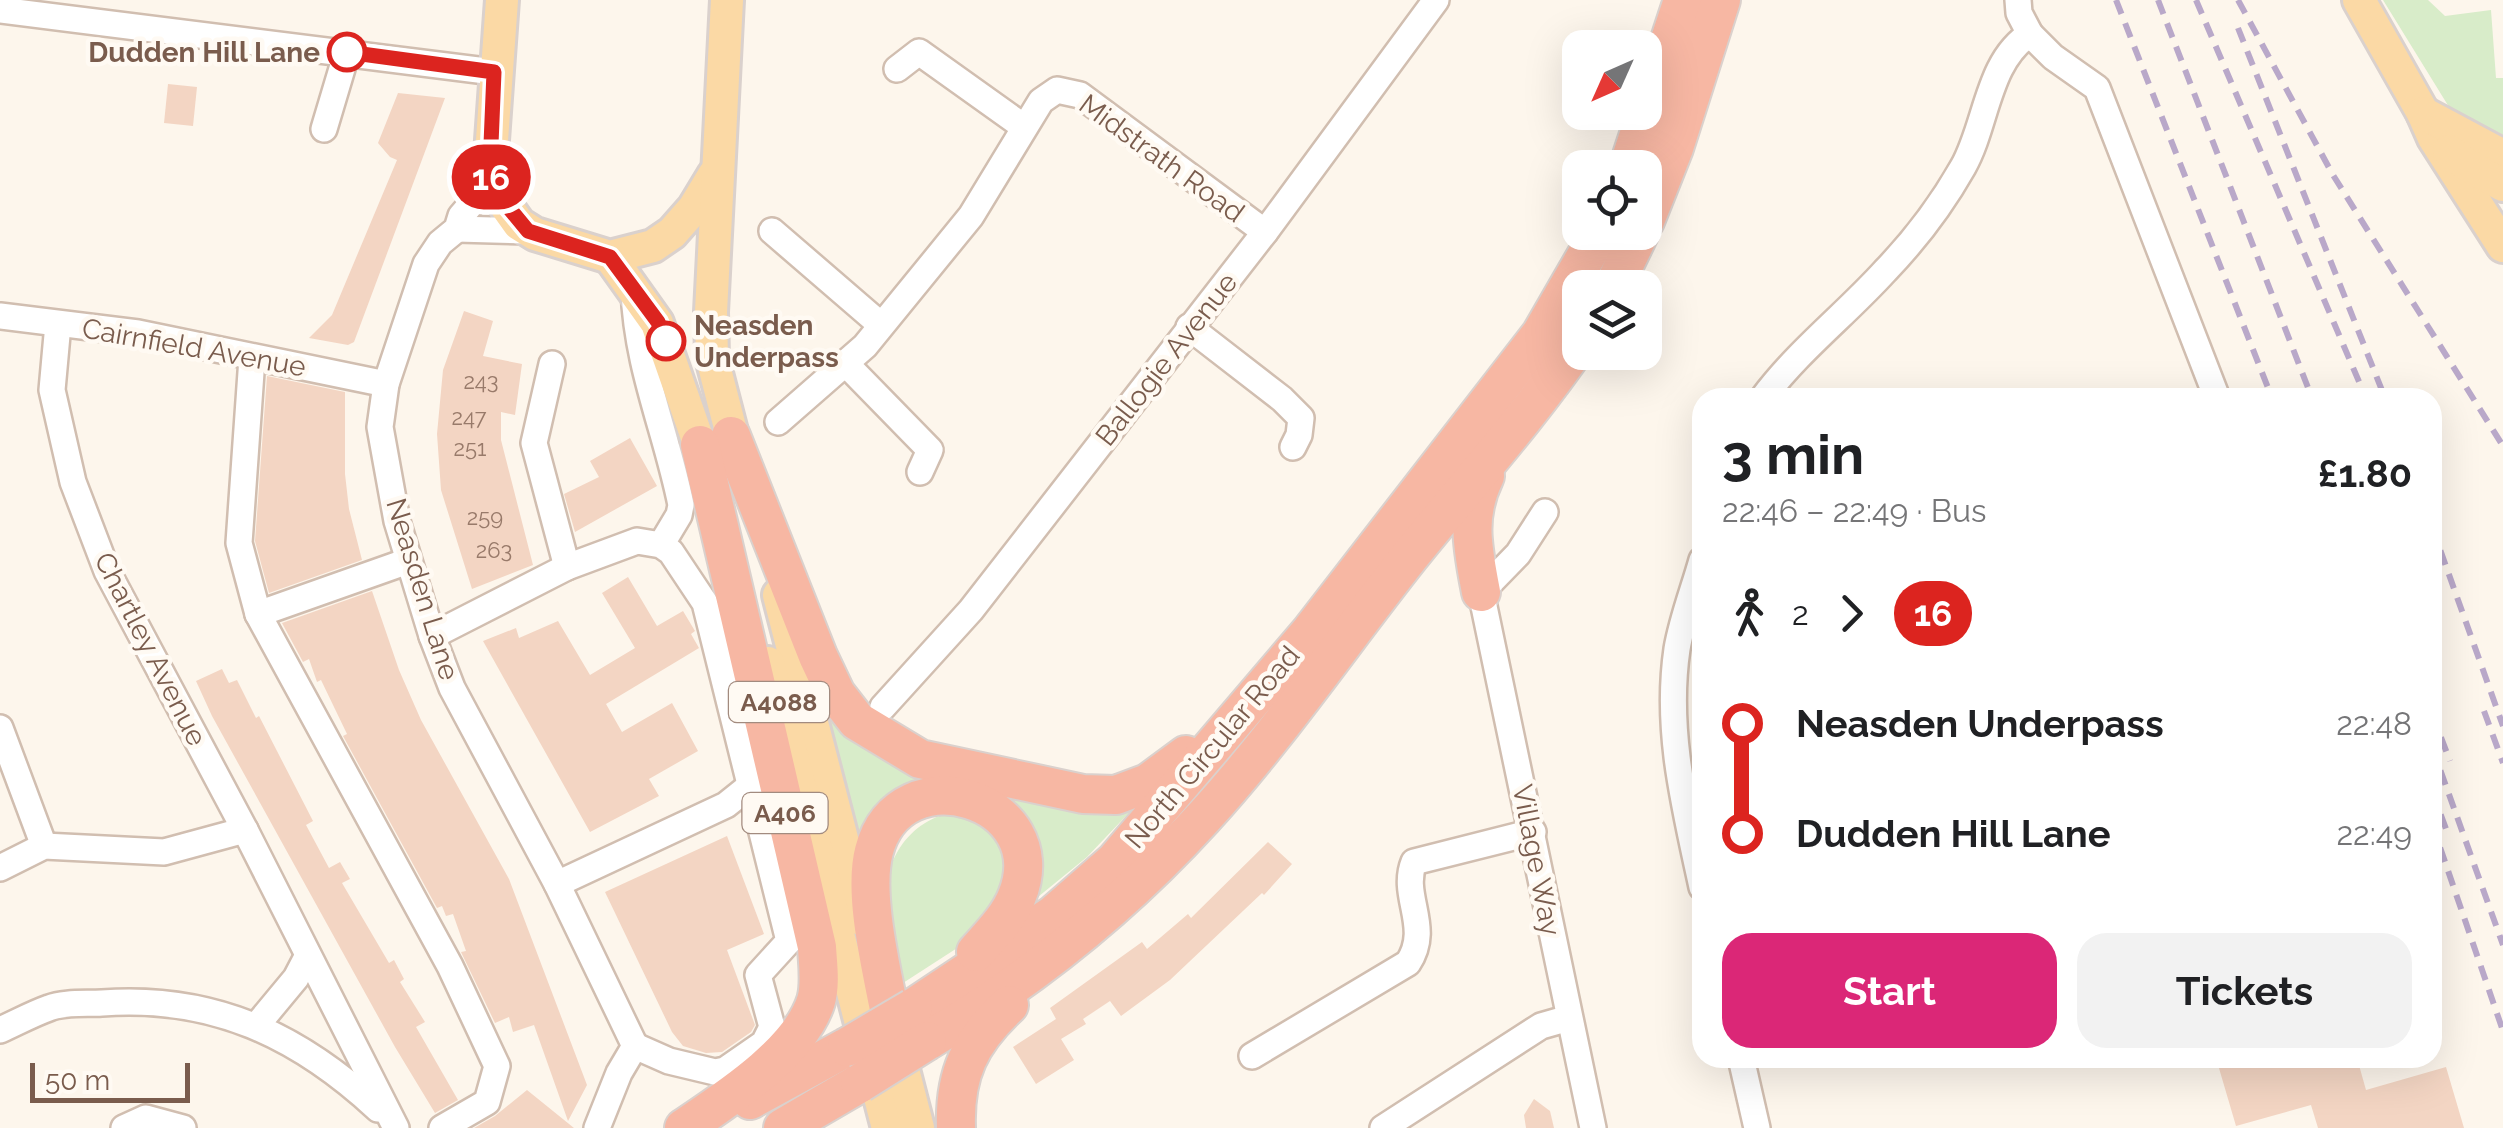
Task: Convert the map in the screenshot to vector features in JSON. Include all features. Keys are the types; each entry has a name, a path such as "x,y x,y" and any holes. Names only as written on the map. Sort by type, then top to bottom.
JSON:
{"highway":[{"path":"1662,179 1721,0"},
{"path":"1633,150 1677,7"},
{"name":"North Circular Road","path":"783,1128 808,1117 860,1083 918,1021 1115,861 1311,632 1541,334 1590,250"},
{"name":"North Circular Road","path":"700,1128 847,1047 1025,979 1110,912 1205,816 1410,556 1496,456 1562,366"},
{"path":"715,440 836,694 857,721 920,759 1083,794 1116,795 1148,783 1178,762 1311,632"},
{"name":"A406","path":"684,1128 782,1052 811,1015 818,997 819,975 817,948 715,440"},
{"path":"1481,592 1471,538 1474,498 1496,456"},
{"path":"1410,556 1431,554 1450,562 1468,574 1481,592"},
{"path":"934,796 975,799 1004,819 1022,857 1022,878 1004,919 918,1021 872,902 874,849 883,830 914,802 934,796"},
{"path":"956,1128 958,1080 970,1051 984,1032 1110,912"}],"main road":[{"path":"502,0 494,72 492,180 510,212 528,231 610,257"},
{"path":"2359,0 2503,246"},
{"name":"A4088","path":"729,3 716,172 712,358 715,440 745,580 888,1128"},
{"path":"2429,125 2503,156"},
{"path":"2429,125 2467,166 2503,185"},
{"name":"A4088","path":"716,172 694,208 672,233 653,246 610,257 658,322 715,440 791,638 918,1021 918,1128"}],"street":[{"name":"Ballogie Avenue","path":"883,707 971,610 1265,232 1436,0"},
{"path":"2018,0 2019,13 2030,34 2098,88 2213,388"},
{"path":"0,10 494,72"},
{"path":"1771,388 1807,346 1886,271 1927,220 1964,166 2012,45 2030,34"},
{"path":"324,129 347,52"},
{"path":"778,422 847,364 881,326 970,216 1024,127 919,52 897,69"},
{"name":"Midstrath Road","path":"1024,127 1041,101 1057,90 1080,95 1265,232"},
{"name":"Neasden Lane","path":"492,180 426,264 386,384 380,427 396,521 452,688 557,884 636,1046"},
{"path":"457,229 528,231"},
{"path":"772,231 881,326"},
{"path":"634,290 645,378 681,505 661,545"},
{"name":"Cairnfield Avenue","path":"0,316 138,333 386,384"},
{"name":"Chartley Avenue","path":"58,324 52,390 72,482 107,572 245,830 392,1126"},
{"path":"1189,326 1282,399 1300,418 1293,447"},
{"path":"252,358 239,544 258,614 450,966 496,1066 487,1102 442,1128"},
{"path":"552,364 534,443 567,567"},
{"path":"847,364 930,450 920,472"},
{"path":"1481,592 1518,554 1545,512"},
{"path":"432,636 567,567 637,540 661,545 671,552 706,603 790,941 758,975 772,1027 764,1043 725,1070 715,1072 636,1046 619,1074 598,1128"},
{"path":"258,614 408,561"},
{"name":"Village Way","path":"1481,592 1593,1128"},
{"path":"1692,596 1678,646 1673,706 1680,786 1692,841"},
{"path":"0,728 44,846"},
{"path":"557,884 726,806 751,785"},
{"path":"0,868 44,846 164,852 245,830"},
{"path":"1252,1056 1408,963 1417,949 1410,873 1414,862 1533,832"},
{"path":"258,1025 296,978 306,957"},
{"path":"0,1030 52,1006 164,1001 214,1012 258,1025 298,1046 347,1080 392,1126"},
{"path":"1383,1128 1541,1026 1569,1018"},
{"path":"1742,1068 1757,1128"},
{"path":"124,1128 146,1118 183,1128"}],"green space":[{"path":"2383,0 2428,0 2445,16 2491,10 2496,78 2503,78 2503,135 2449,107"},
{"path":"825,711 840,722 1143,798 1087,857 1033,901 972,785 862,852"},
{"path":"958,811 994,827 1011,884 968,941 903,983 886,914 885,896 893,862 911,834 924,823"}],"building":[{"path":"168,84 197,87 193,126 164,123"},
{"path":"398,93 445,98 354,342 348,345 309,338 332,315 397,160 378,143"},
{"path":"464,311 493,321 483,356 522,364 515,415 501,412 501,440 533,565 472,589 441,490 437,434 443,370"},
{"path":"267,376 345,392 345,474 362,560 269,593 255,541"},
{"path":"630,438 657,486 575,532 564,494 599,477 590,461"},
{"path":"628,577 657,626 683,611 695,631 691,634 699,648 606,704 622,732 672,703 698,751 649,779 659,796 590,832 483,641 516,628 519,638 558,621 590,675 635,648 602,593"},
{"path":"372,591 421,720 509,879 587,1085 568,1121 534,1025 513,1032 509,1017 495,1023 461,952 466,951 453,914 446,916 442,906 437,908 343,736 347,734 321,680 317,682 309,659 303,662 282,623"},
{"path":"222,669 229,683 237,680 256,718 259,716 313,821 306,825 329,868 340,862 350,879 342,883 389,963 394,960 404,979 400,982 425,1022 416,1027 458,1100 435,1113 212,716 196,681"},
{"path":"727,836 764,934 727,950 755,1025 722,1052 706,1053 683,1046 672,1032 605,892"},
{"path":"1268,842 1292,864 1264,895 1170,980 1121,1016 1110,1001 1083,1019 1086,1024 1061,1039 1074,1060 1036,1084 1013,1047 1056,1019 1050,1008 1142,942 1147,949 1188,914 1191,918"},
{"path":"2446,1067 2464,1128 2318,1128 2311,1105 2236,1126 2219,1068 2360,1068 2366,1090"},
{"path":"527,1090 574,1128 474,1128 495,1116"},
{"path":"1534,1099 1550,1111 1554,1128 1526,1128 1524,1115"}],"railway":[{"path":"2116,0 2268,388"},
{"path":"2158,0 2308,388"},
{"path":"2196,0 2362,388"},
{"path":"2238,0 2333,175 2503,446"},
{"path":"2238,28 2381,388"},
{"path":"2442,555 2503,726"},
{"path":"2484,711 2503,763"},
{"path":"2442,740 2450,761"},
{"path":"2442,775 2503,945"},
{"path":"2442,818 2449,837"},
{"path":"2442,853 2503,1031"}],"bus line":[{"name":"16","path":"347,52 494,72 490,168 499,196 528,231 610,257 658,322 666,341"}],"place":[{"name":"Dudden Hill Lane","path":"347,52"},
{"name":"Neasden Underpass","path":"666,341"}]}
